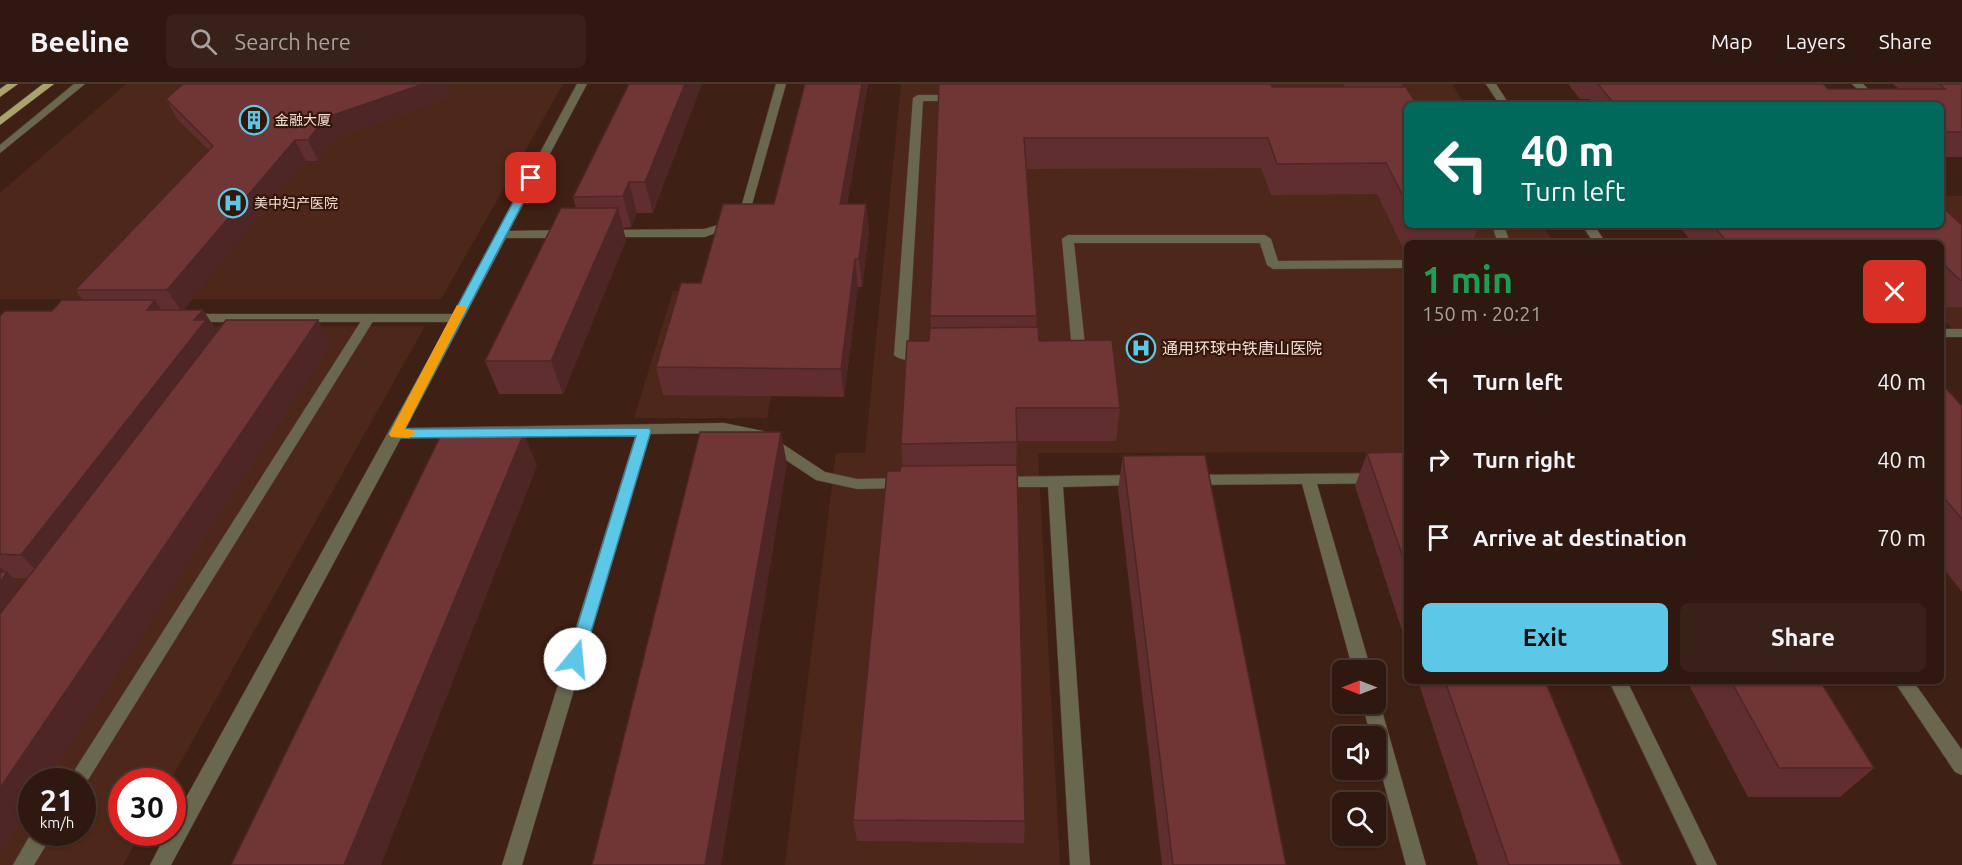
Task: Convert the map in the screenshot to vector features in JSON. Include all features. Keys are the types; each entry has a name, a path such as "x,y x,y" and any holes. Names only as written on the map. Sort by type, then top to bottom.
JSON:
{"main road":[{"path":"0,94 14,84"},
{"path":"0,122 49,84"}],"street":[{"path":"0,150 80,84"},
{"path":"160,865 396,434 582,84"},
{"path":"500,235 705,233 725,226 746,213 782,84"},
{"path":"1491,84 1503,102"},
{"path":"1857,84 1879,102"},
{"path":"937,355 901,355 918,99 975,98"},
{"path":"1067,354 1079,354 1068,239 1265,239 1273,266 1404,264"},
{"path":"174,318 456,318"},
{"path":"242,332 255,318"},
{"path":"85,768 369,318"},
{"path":"1944,333 1962,333"},
{"path":"396,434 724,428 758,435 821,476 856,484 915,483"},
{"path":"512,865 644,431"},
{"path":"985,482 1404,478"},
{"path":"1308,479 1359,660"},
{"path":"1055,481 1080,865"},
{"path":"1619,684 1707,865"},
{"path":"1905,684 1962,766"},
{"path":"1374,714 1416,865"},
{"path":"23,865 35,846"}],"shaded area":[{"path":"126,84 563,84 441,299 0,299 0,193"},
{"name":"通用环球中铁唐山医院","path":"901,84 1452,84 1463,102 1404,102 1404,228 1544,228 1552,240 1404,240 1404,452 1038,453 1060,865 785,865 836,453 865,453"},
{"path":"1944,196 1962,196 1962,332 1955,332 1944,320 1944,240 1941,240 1941,228 1944,228"},
{"path":"673,291 791,291 767,418 634,418"},
{"path":"0,326 425,326 177,768 108,768 108,846 134,846 123,865 0,865"}],"building":[{"path":"183,84 423,84 325,118 308,140 295,140 167,290 75,290 213,146 166,99"},
{"path":"629,84 685,84 645,182 629,182 623,196 573,197"},
{"path":"805,84 862,84 840,204 866,204 859,259 855,259 841,369 656,367 681,283 701,283 723,204 774,204"},
{"path":"939,84 1271,84 1272,87 1406,87 1415,102 1404,102 1404,198 1386,163 1277,164 1268,138 1024,138 1037,316 930,316"},
{"path":"1598,84 1823,84 1828,89 1945,89 1939,84 1962,84 1962,132 1944,132 1944,102 1613,102"},
{"path":"561,208 618,208 551,361 485,361"},
{"path":"1944,209 1962,225 1962,280 1944,265 1944,240 1726,240 1716,228 1944,228"},
{"path":"62,300 155,300 147,310 203,310 194,320 206,320 21,555 0,554 0,316 5,311 52,311"},
{"path":"226,320 318,320 0,788 0,614"},
{"path":"1038,327 1039,341 1112,340 1120,408 1016,408 1017,442 901,444 907,341 929,341 930,328"},
{"path":"1944,386 1962,406 1962,519 1944,498"},
{"path":"700,432 781,432 705,865 592,865"},
{"path":"442,433 524,433 344,865 231,865"},
{"path":"1404,452 1404,560 1367,453"},
{"path":"1205,455 1286,865 1173,865 1123,456"},
{"path":"1017,465 1025,821 853,820 887,471 900,471 901,466"},
{"path":"0,572 7,572 0,582"},
{"path":"1446,684 1546,684 1622,865 1509,865"},
{"path":"1733,684 1822,684 1874,768 1779,768"}],"slow traffic":[{"path":"409,433 396,434 461,307"}],"place":[{"name":"金融大厦","path":"254,120"},
{"name":"美中妇产医院","path":"233,203"},
{"name":"通用环球中铁唐山医院","path":"1141,348"}],"route":[{"path":"531,178 396,434 644,431 575,659"}]}
